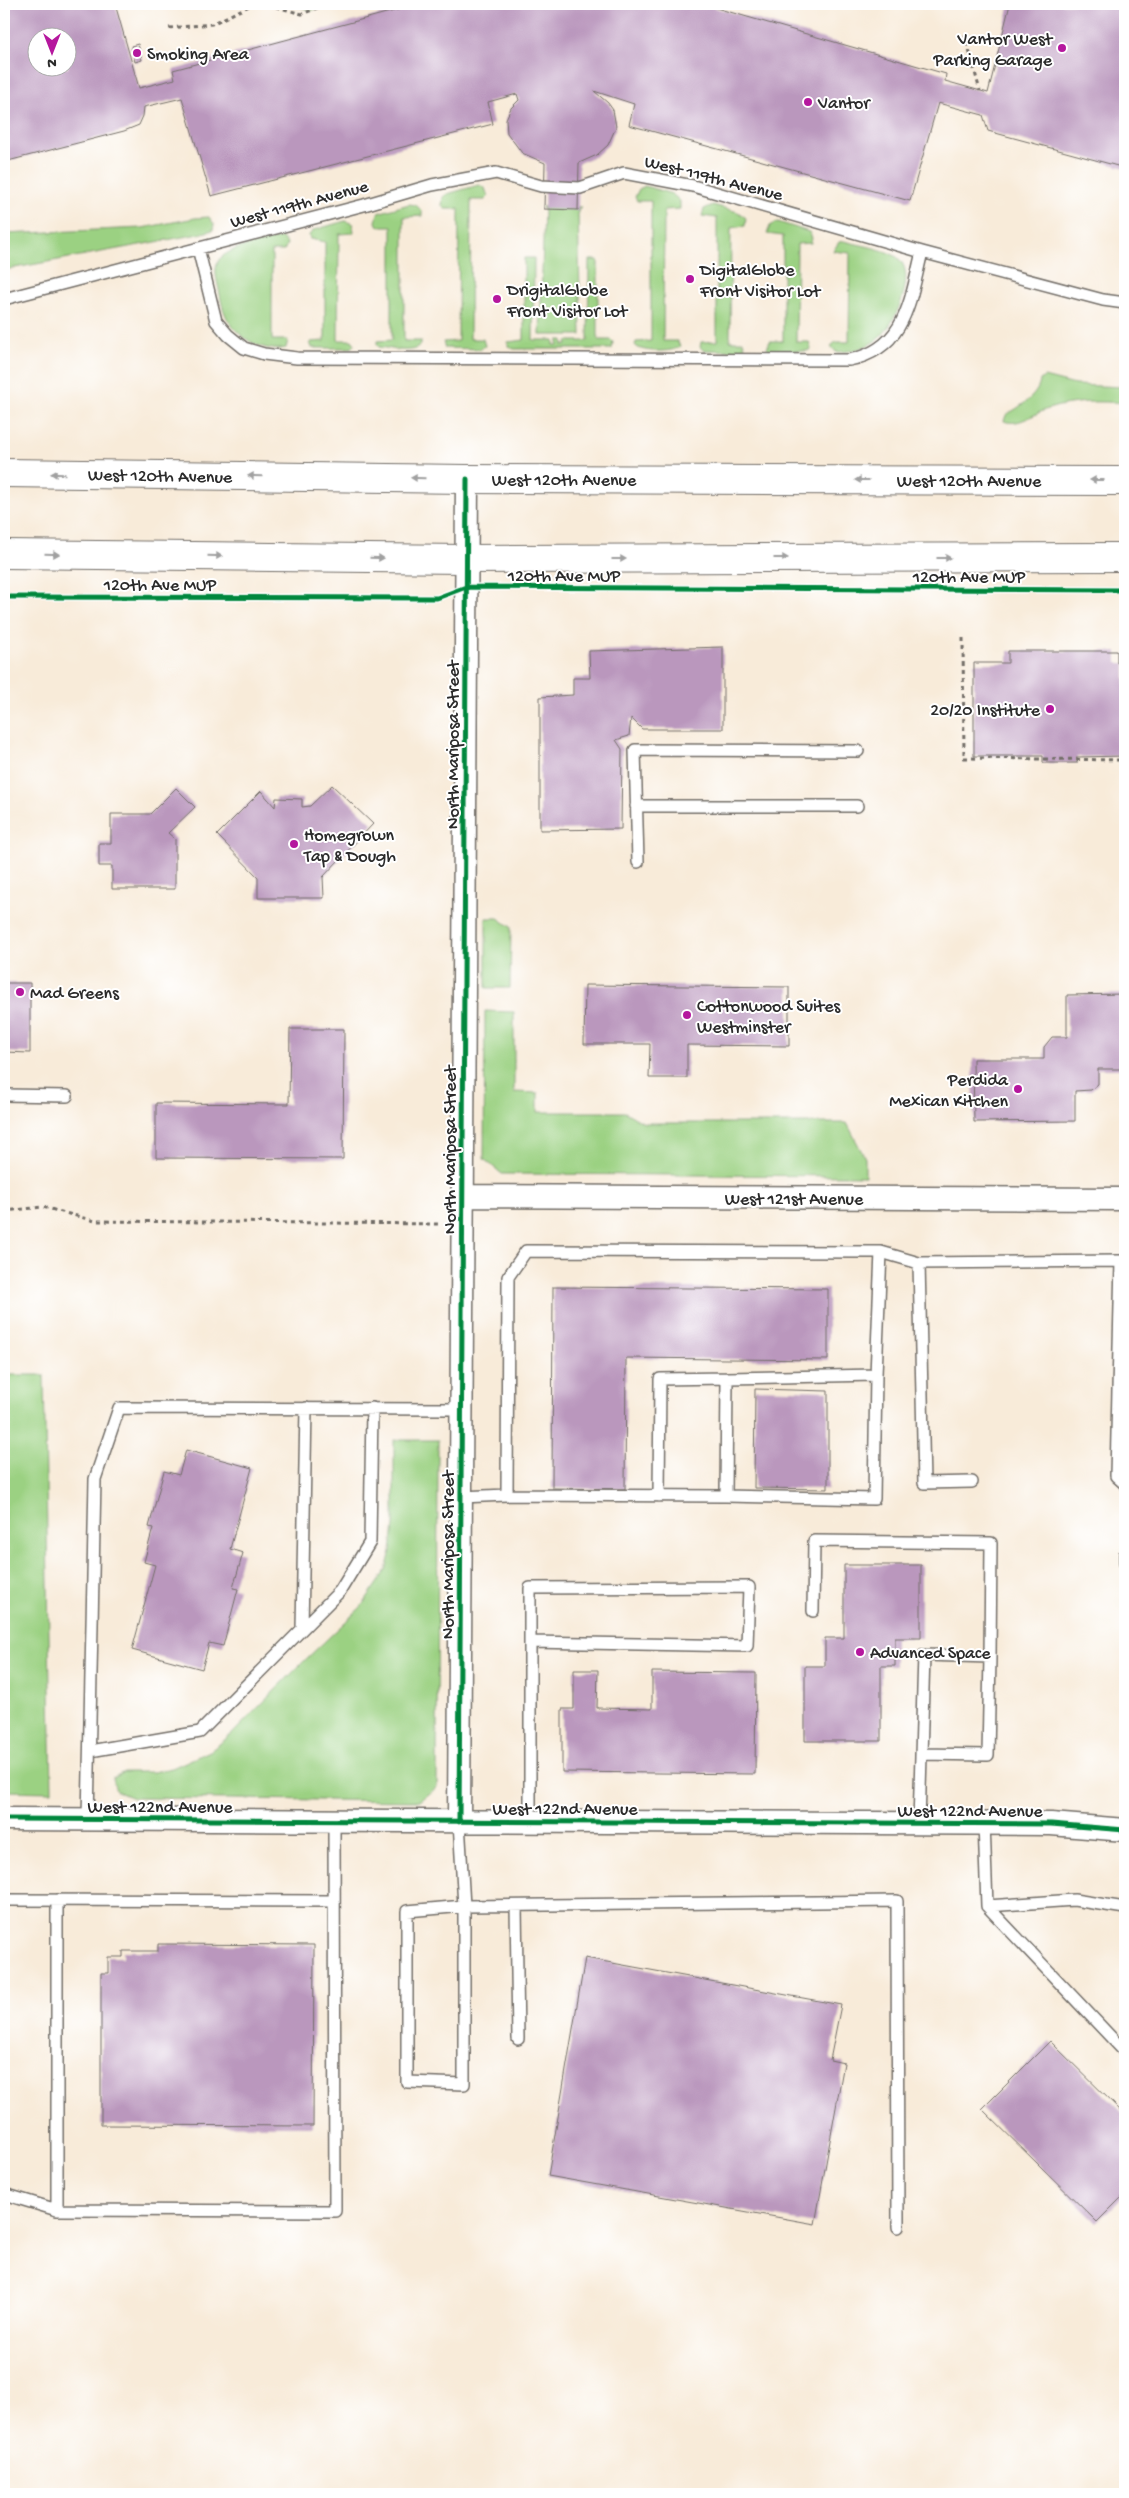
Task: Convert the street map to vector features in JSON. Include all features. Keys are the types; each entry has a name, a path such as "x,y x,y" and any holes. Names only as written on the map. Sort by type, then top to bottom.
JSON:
{"main road":[{"name":"West 120th Avenue","path":"4,473 467,479 1125,480"},
{"path":"4,554 465,559 1125,557"}],"street":[{"name":"North Mariposa Street","path":"459,1822 465,559 467,479"},
{"name":"West 121st Avenue","path":"463,1196 1125,1199"},
{"name":"West 122nd Avenue","path":"4,1819 984,1823 1051,1824 1125,1830"}],"lane":[{"name":"West 119th Avenue","path":"4,299 364,205 432,185 496,173 541,186 580,188 624,173 693,186 922,252 1103,300 1125,303"},
{"path":"198,248 216,321 228,335 244,348 264,354 297,358 448,360 849,360 860,358 880,348 902,323 908,308 922,252"},
{"path":"638,862 635,750 858,751"},
{"path":"636,806 857,806"},
{"path":"4,1095 67,1096"},
{"path":"507,1495 508,1277 526,1251 881,1252 919,1263 1123,1261 1116,1476 1125,1484"},
{"path":"461,1497 507,1495 726,1496 874,1499 876,1375 881,1252"},
{"path":"919,1263 924,1483 972,1482"},
{"path":"660,1496 660,1379 876,1375"},
{"path":"726,1496 727,1378"},
{"path":"88,1819 95,1479 119,1408 462,1409"},
{"path":"302,1629 306,1408"},
{"path":"90,1751 200,1732 340,1591 370,1542 372,1408"},
{"path":"813,1611 814,1540 991,1543 988,1755 921,1754"},
{"path":"1125,1554 1125,1563"},
{"path":"530,1642 747,1646 749,1587 530,1588 530,1642 530,1822"},
{"path":"919,1823 924,1655 990,1657"},
{"path":"4,2194 56,2210 335,2211 334,1821"},
{"path":"459,1822 464,1906 464,2084 407,2082 407,1911 464,1906 897,1901 898,2227"},
{"path":"984,1823 987,1906 1125,2052"},
{"path":"4,1900 334,1901"},
{"path":"56,2210 57,1900"},
{"path":"987,1906 1074,1900 1125,1908"},
{"path":"516,1906 518,2039"}],"path":[{"path":"169,28 212,24 251,5 269,5 302,14 327,4"},
{"path":"965,35 980,91"},
{"path":"963,638 964,758 1125,760"},
{"path":"4,1211 43,1207 95,1221 439,1224"}],"green space":[{"path":"298,4 323,4 312,11"},
{"path":"479,185 485,188 488,197 485,200 471,200 470,339 483,339 485,346 480,349 445,348 443,342 458,341 459,209 445,209 442,206 443,197 447,194"},
{"path":"645,186 672,194 680,201 680,209 664,210 663,341 677,341 680,346 665,351 643,350 635,345 636,342 651,341 651,201 637,201 635,197 639,189"},
{"path":"409,204 416,205 422,211 422,216 404,217 404,341 421,341 421,345 412,350 401,350 379,347 377,344 377,341 392,340 392,226 378,226 376,222 378,213"},
{"path":"713,205 738,212 746,218 745,226 731,228 730,341 743,341 745,349 741,351 703,350 700,347 701,342 717,341 717,218 702,216 704,209"},
{"path":"541,207 581,207 578,210 581,335 540,335 544,209"},
{"path":"209,217 214,224 213,230 199,234 4,270 4,234 142,228"},
{"path":"345,221 352,223 354,231 353,233 339,234 338,340 352,340 355,344 352,348 312,348 310,342 325,341 325,242 310,239 309,235 314,230"},
{"path":"778,222 809,232 812,238 811,243 797,244 796,342 809,342 811,349 807,351 770,351 767,348 770,341 783,341 783,236 767,234 770,226"},
{"path":"282,238 287,244 284,251 272,251 272,340 288,340 286,348 277,349 259,346 251,342 230,323 223,307 216,271 219,260 238,248"},
{"path":"844,241 881,250 894,256 904,266 906,276 902,300 885,332 864,347 836,352 831,346 836,342 849,342 850,253 833,251 839,242"},
{"path":"524,258 534,258 533,340 554,340 554,345 558,345 558,340 563,340 563,345 567,345 567,341 588,341 589,260 598,260 598,340 611,340 613,342 612,349 514,349 508,346 508,342 524,340"},
{"path":"1044,377 1075,385 1125,387 1125,403 1067,404 1048,409 1021,421 1004,421 1006,415 1032,396 1039,386 1040,380"},
{"path":"486,918 498,918 511,927 510,988 486,988"},
{"path":"485,1011 514,1012 514,1092 538,1093 538,1112 625,1112 644,1123 847,1123 865,1158 865,1176 502,1174 484,1159"},
{"path":"4,1375 44,1375 52,1792 4,1791"},
{"path":"394,1440 438,1440 437,1787 419,1801 133,1798 116,1791 112,1778 124,1772 153,1772 172,1768 210,1751 231,1735 304,1661 361,1607 386,1570 391,1551 394,1525"}],"building":[{"name":"Vantor","path":"4,4 115,4 139,88 175,79 173,70 420,4 702,4 946,74 945,81 988,93 1010,4 1125,4 1125,168 988,131 983,115 938,103 910,201 629,125 634,104 594,91 613,110 616,127 608,145 597,155 579,163 578,210 544,209 545,163 522,153 507,133 506,119 511,108 519,100 517,94 488,102 493,124 211,196 182,98 144,107 139,125 124,131 4,162"},
{"name":"Smoking Area","path":"138,44 142,60 135,62 131,46"},
{"path":"723,647 723,729 642,729 631,718 629,736 616,740 622,749 621,829 540,830 540,697 573,695 573,678 590,678 589,651"},
{"name":"20/20 Institute","path":"1008,651 1117,651 1117,663 1125,663 1125,756 1077,757 1077,763 1043,763 1043,756 974,756 974,663 1008,663"},
{"path":"332,785 373,824 323,877 324,898 258,898 258,877 217,835 261,791 275,807 276,798 302,799 302,807 310,806"},
{"path":"176,788 195,807 168,833 175,839 175,889 112,889 112,866 99,866 99,843 111,843 111,814 150,814"},
{"path":"4,983 30,983 30,1053 4,1052"},
{"name":"Cottonwood Suites Westminster","path":"585,985 789,987 789,1046 687,1045 687,1078 649,1078 650,1044 584,1044"},
{"path":"1125,994 1125,1069 1098,1069 1098,1084 1091,1090 1075,1091 1075,1121 974,1122 973,1059 1044,1059 1044,1047 1052,1037 1067,1037 1067,995"},
{"path":"290,1029 344,1029 343,1159 156,1158 156,1103 289,1104"},
{"path":"553,1287 828,1289 828,1360 626,1358 625,1489 552,1488"},
{"path":"755,1389 828,1391 828,1489 754,1488"},
{"path":"186,1450 252,1468 230,1549 243,1553 233,1588 238,1589 223,1646 209,1643 202,1669 132,1650 155,1565 144,1562 153,1528 149,1527 164,1471 179,1475"},
{"name":"Advanced Space","path":"844,1565 921,1565 921,1638 895,1638 895,1666 881,1666 881,1741 805,1741 805,1666 825,1666 825,1638 844,1638"},
{"path":"574,1670 598,1670 597,1708 652,1709 652,1672 756,1673 755,1774 562,1772 562,1709 574,1709"},
{"path":"158,1944 314,1945 313,2126 101,2125 101,1973 108,1973 108,1957 123,1957 123,1951 158,1951"},
{"path":"585,1958 841,2005 830,2060 844,2063 815,2224 548,2176"},
{"path":"1050,2041 1125,2115 1125,2194 1097,2222 982,2109"}],"cycle path":[{"path":"459,1822 467,479"},
{"name":"120th Ave MUP","path":"4,597 437,598 466,587 1125,590"},
{"path":"4,1819 1051,1824 1125,1830"}],"place":[{"name":"Vantor West Parking Garage","path":"1062,48"},
{"name":"Smoking Area","path":"137,53"},
{"name":"Vantor","path":"808,102"},
{"name":"DigitalGlobe Front Visitor Lot","path":"690,279"},
{"name":"DrigitalGlobe Front Visitor Lot","path":"497,299"},
{"name":"20/20 Institute","path":"1050,709"},
{"name":"Homegrown Tap & Dough","path":"294,844"},
{"name":"Mad Greens","path":"20,992"},
{"name":"Cottonwood Suites Westminster","path":"687,1015"},
{"name":"Perdida Mexican Kitchen","path":"1018,1089"},
{"name":"Advanced Space","path":"860,1652"}]}
